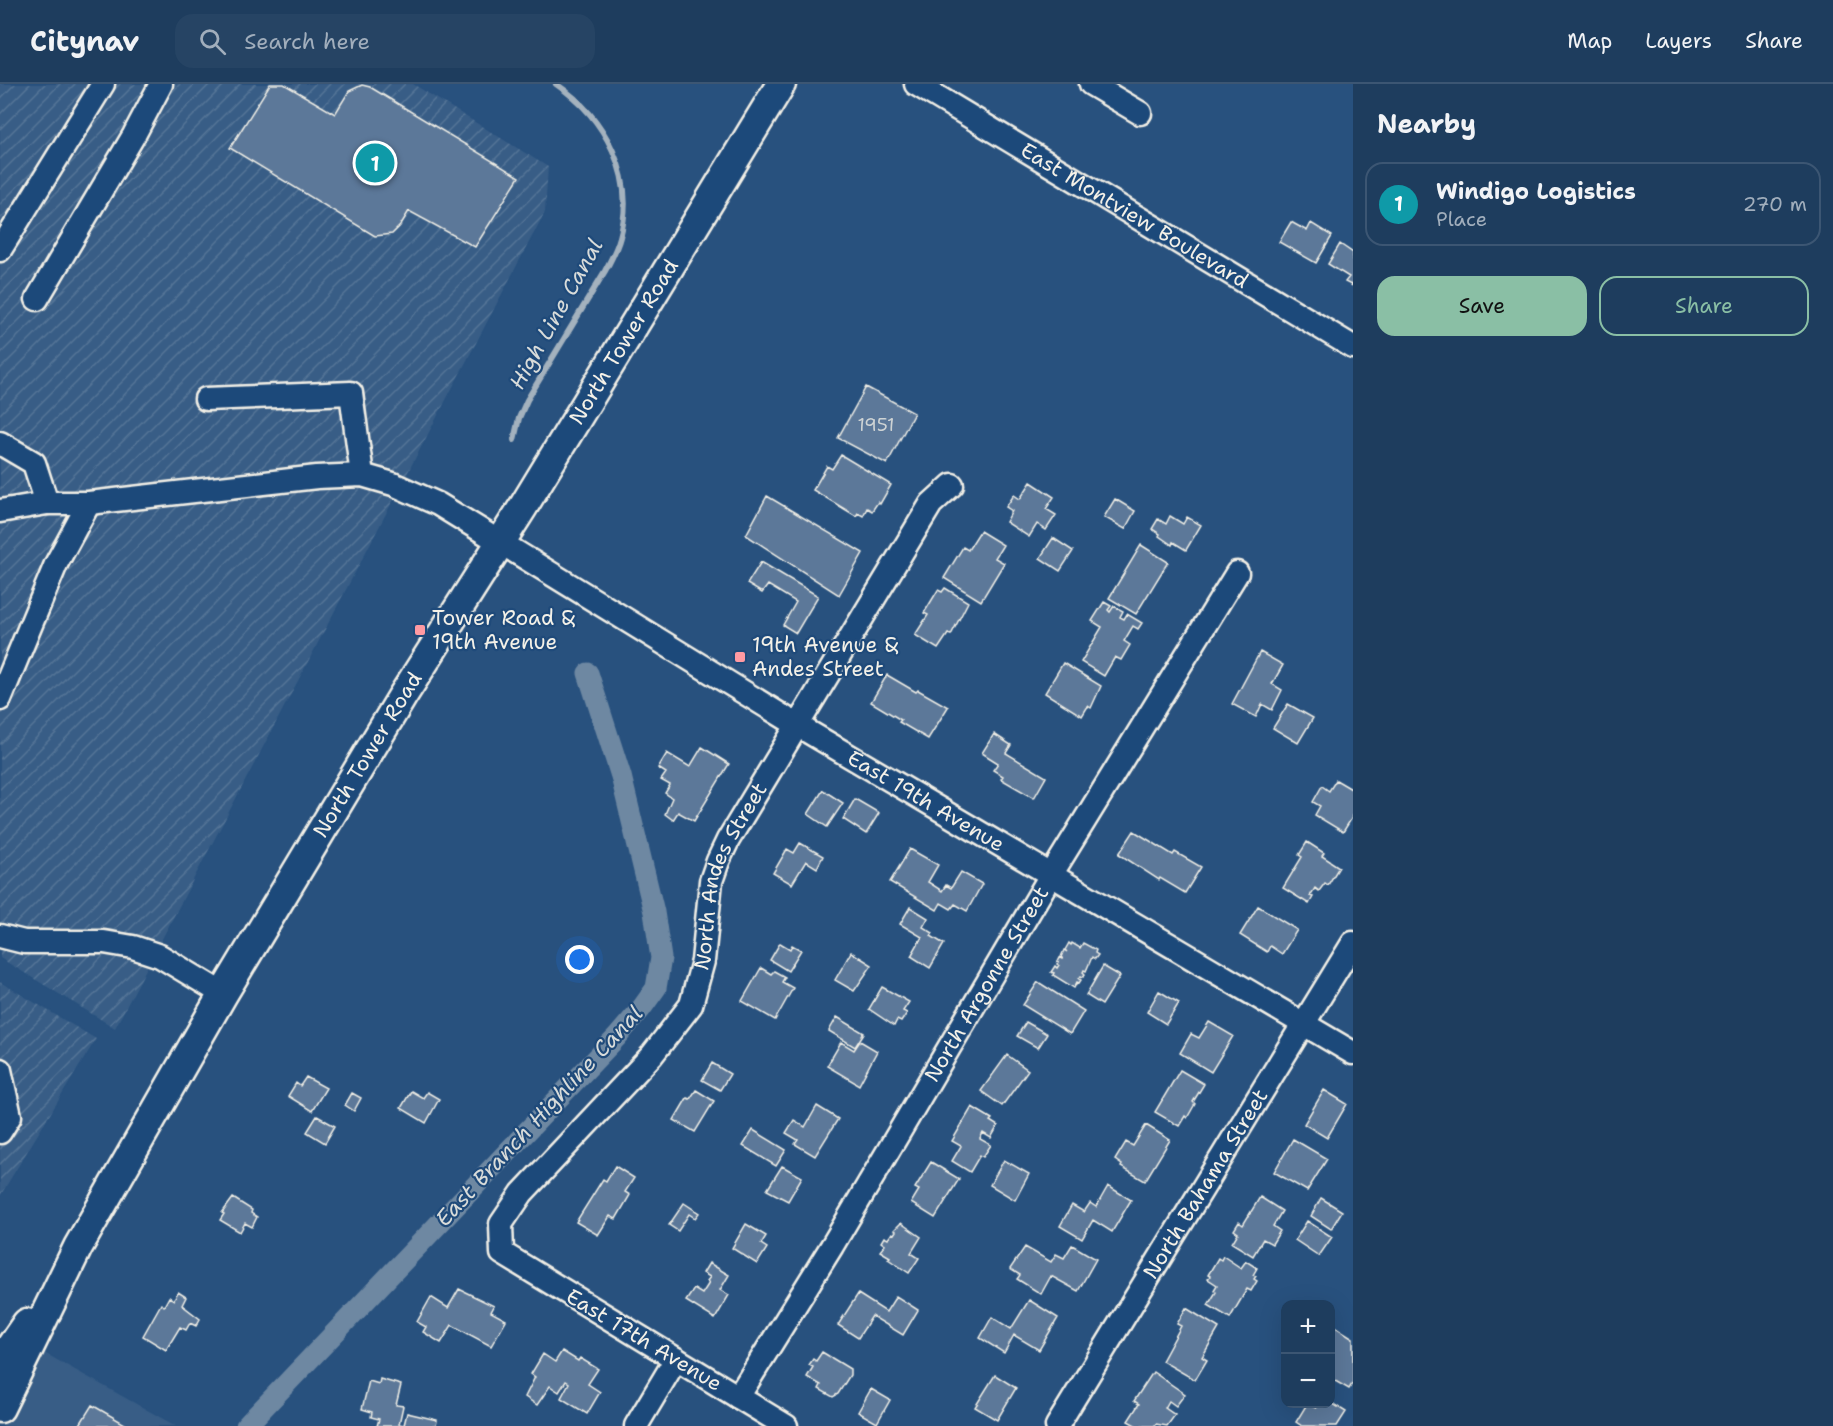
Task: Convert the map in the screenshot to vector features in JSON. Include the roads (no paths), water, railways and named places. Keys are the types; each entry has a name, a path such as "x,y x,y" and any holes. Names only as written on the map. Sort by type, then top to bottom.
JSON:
{"main road":[{"name":"North Tower Road","path":"0,1408 78,1247 223,994 402,697 501,543 781,84"},
{"name":"North Tower Road","path":"0,1362 78,1247"}],"street":[{"path":"0,250 103,84"},
{"path":"38,299 135,135 160,84"},
{"name":"East Montview Boulevard","path":"916,84 1353,347"},
{"path":"1091,84 1140,112"},
{"path":"206,399 351,393 362,475"},
{"path":"0,443 34,463 47,502"},
{"name":"East 19th Avenue","path":"0,511 47,502 88,503 317,477 362,475 393,484 428,500 501,543 797,725 1353,1053"},
{"name":"North Andes Street","path":"502,1253 501,1224 522,1193 652,1055 691,1005 704,962 711,881 718,861 797,725 931,504 952,485"},
{"path":"0,699 56,564 88,503"},
{"name":"North Argonne Street","path":"738,1397 830,1250 1051,875 1238,573"},
{"path":"0,936 24,942 104,942 133,947 160,956 223,994"},
{"name":"North Bahama Street","path":"1057,1426 1353,943"},
{"path":"0,1070 10,1116 0,1132"},
{"name":"East 17th Avenue","path":"502,1253 786,1426"},
{"path":"636,1426 676,1359"}],"waterway":[{"name":"High Line Canal","path":"514,440 519,418 527,400 612,259 619,241 624,215 624,192 613,150 589,113 556,84"},
{"name":"East Branch Highline Canal","path":"246,1426 617,1037 656,988 661,958 654,912 621,776 588,673"}],"place":[{"name":"Windigo Logistics","path":"375,163"},
{"name":"Tower Road & 19th Avenue","path":"420,630"},
{"name":"19th Avenue & Andes Street","path":"740,657"}]}
